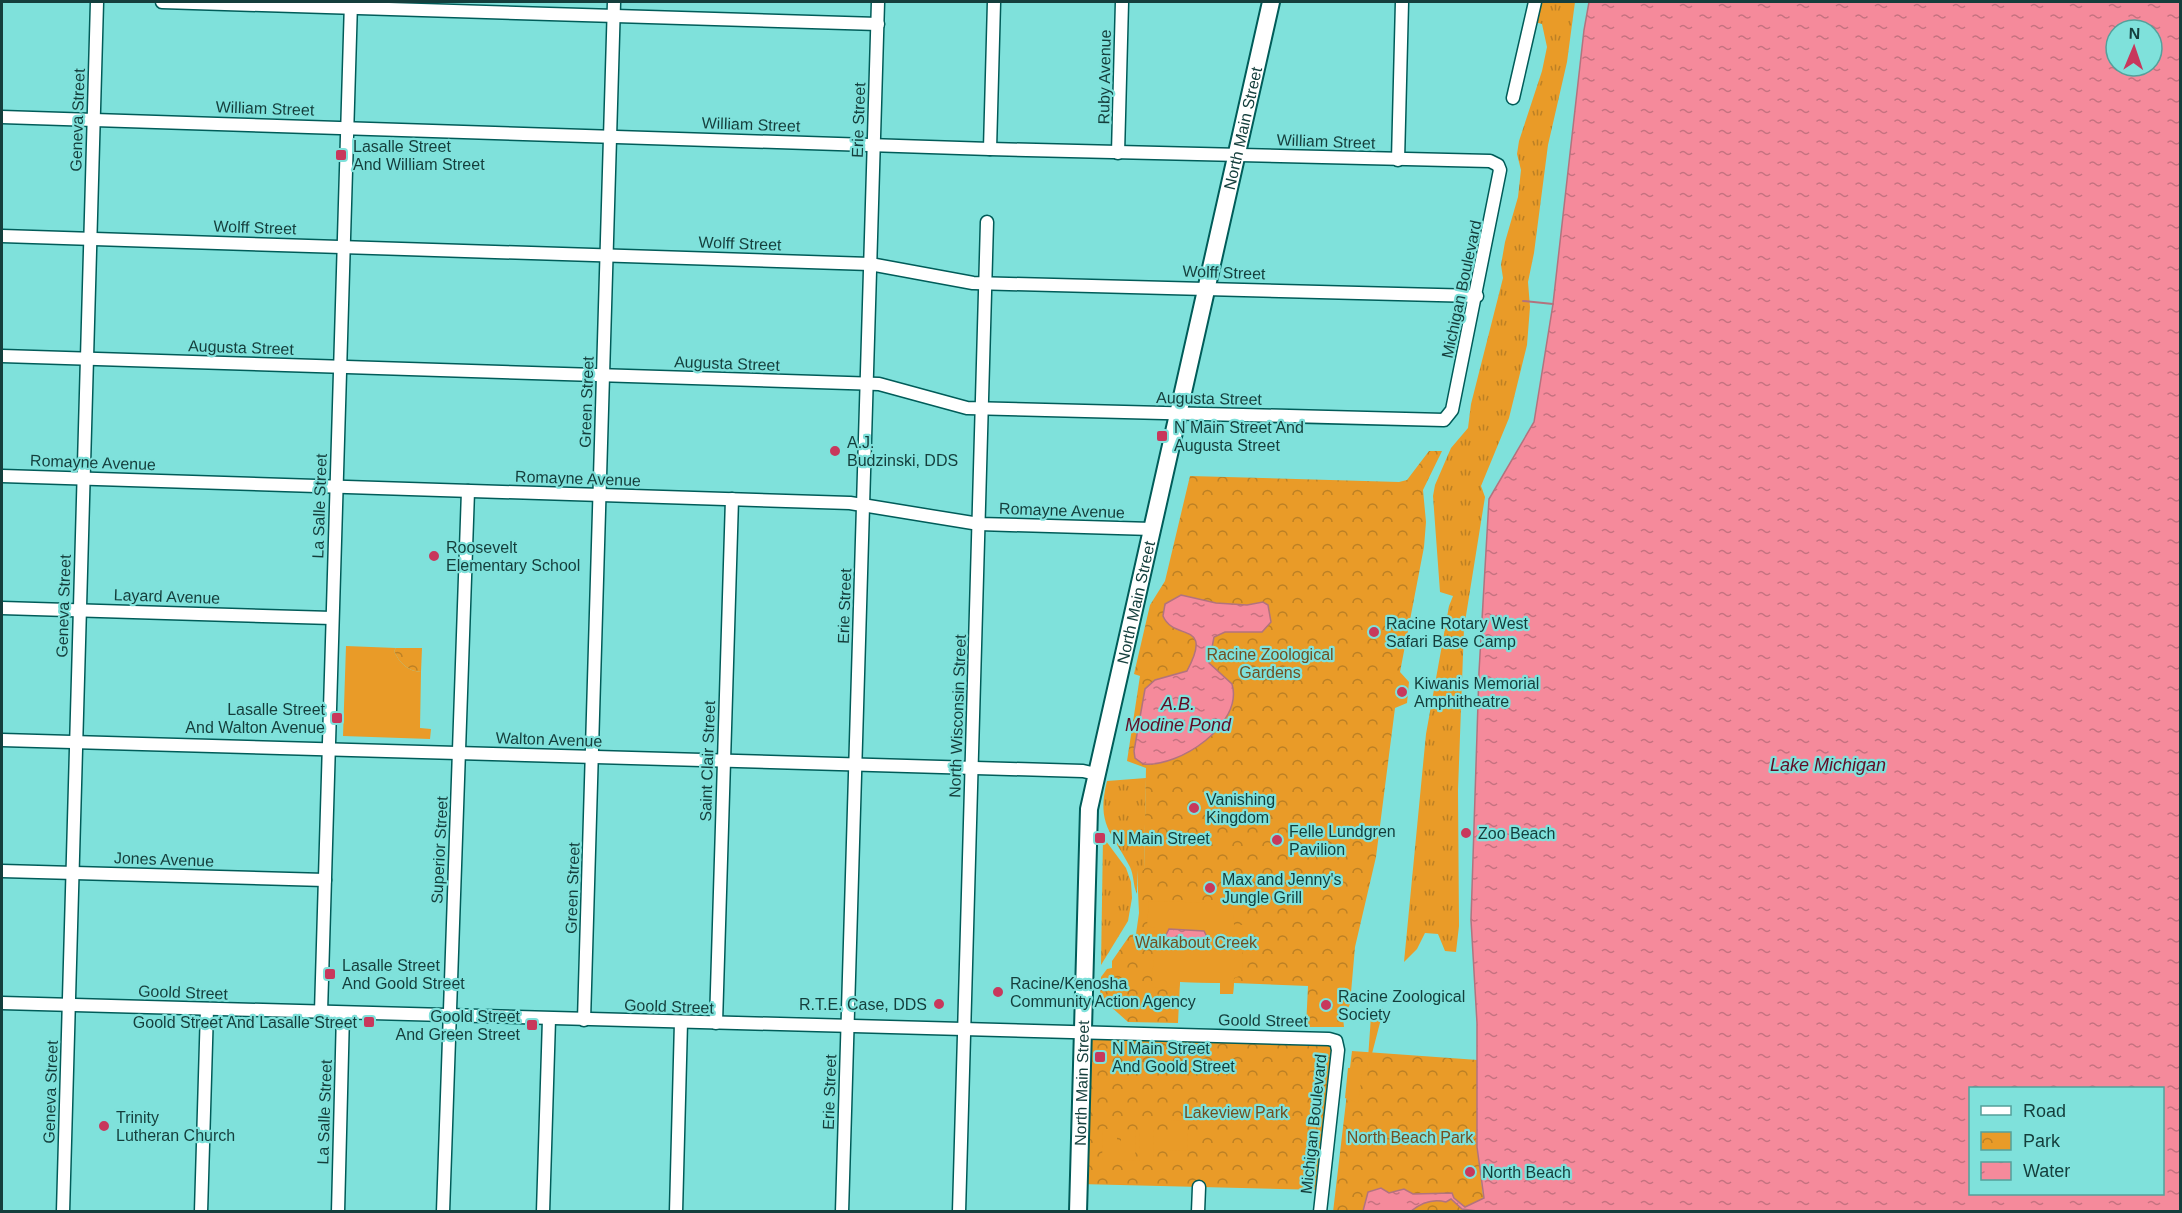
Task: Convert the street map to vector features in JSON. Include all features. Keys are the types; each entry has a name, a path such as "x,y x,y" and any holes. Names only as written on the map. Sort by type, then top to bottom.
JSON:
{"main road":[{"name":"North Main Street","path":"1078,1212 1088,826 1096,774 1239,155 1271,2"}],"street":[{"name":"Geneva Street","path":"63,1212 97,2"},
{"path":"162,2 351,4 614,16 878,24"},
{"name":"Green Street","path":"584,1020 614,2"},
{"name":"Erie Street","path":"842,1212 878,2"},
{"path":"990,149 994,2"},
{"name":"Ruby Avenue","path":"1118,153 1122,2"},
{"path":"1398,160 1402,2"},
{"path":"1514,98 1535,2"},
{"name":"La Salle Street","path":"321,1012 351,4"},
{"name":"William Street","path":"2,117 1118,153 1490,161 1498,165"},
{"name":"Michigan Boulevard","path":"1448,418 1452,410 1477,296 1500,170 1498,165"},
{"name":"North Wisconsin Street","path":"959,1212 987,222"},
{"name":"Wolff Street","path":"2,236 870,264 986,284 1477,296"},
{"name":"Augusta Street","path":"2,356 879,384 967,408 982,409 1439,421 1448,418"},
{"name":"Romayne Avenue","path":"2,476 863,504 979,524 1152,529"},
{"name":"Superior Street","path":"442,1212 448,1016 461,753 468,491"},
{"name":"Saint Clair Street","path":"716,1023 732,499"},
{"name":"Layard Avenue","path":"2,608 332,618"},
{"name":"Walton Avenue","path":"2,740 1083,771 1096,774"},
{"name":"Jones Avenue","path":"2,871 325,880"},
{"name":"Goold Street","path":"2,1003 1325,1038 1336,1041"},
{"path":"201,1212 207,1009"},
{"name":"La Salle Street","path":"338,1212 343,1013"},
{"path":"543,1212 549,1019"},
{"path":"676,1212 681,1022"},
{"name":"Michigan Boulevard","path":"1320,1212 1338,1050 1336,1041"},
{"path":"1198,1212 1199,1187"}],"green space":[{"path":"1540,2 1575,2 1567,62 1548,145 1528,282 1530,307 1527,345 1509,418 1481,486 1485,497 1464,628 1458,790 1459,926 1456,952 1445,951 1438,934 1425,933 1417,949 1404,962 1426,734 1449,606 1453,596 1440,592 1433,496 1435,485 1451,448 1468,428 1471,404 1503,278 1501,265 1505,242 1518,197 1521,170 1517,154 1519,141 1542,71 1547,47 1542,24 1535,22"},
{"name":"Racine Zoological Gardens","path":"1429,451 1442,451 1423,490 1426,522 1424,547 1400,672 1409,682 1407,703 1395,708 1376,857 1355,947 1350,1004 1343,1018 1344,1027 1306,1027 1308,986 1234,983 1233,994 1220,994 1220,983 1180,982 1178,1023 1128,1022 1100,997 1101,977 1107,969 1112,968 1112,961 1130,935 1136,934 1139,913 1137,870 1144,870 1146,768 1127,761 1140,676 1134,674 1150,605 1165,581 1190,476 1399,482 1407,480"},
{"path":"346,646 396,648 394,651 402,663 412,670 421,672 420,728 431,729 430,739 343,736"},
{"path":"396,648 422,648 421,672 412,670 402,663 394,651"},
{"path":"1146,778 1144,870 1137,870 1137,894 1130,867 1112,836 1103,808 1107,781"},
{"path":"1103,837 1126,868 1131,882 1132,898 1128,921 1101,965"},
{"name":"Walkabout Creek","path":"1149,901 1220,903 1239,908 1233,915 1234,925 1243,925 1242,975 1234,978 1233,994 1220,994 1220,983 1180,982 1179,988 1152,987 1155,928 1147,926"},
{"path":"1378,1008 1383,1008 1382,1015 1367,1073 1371,1016 1377,1016"},
{"name":"Lakeview Park","path":"1082,1032 1333,1039 1322,1190 1079,1184"},
{"name":"North Beach Park","path":"1352,1051 1478,1060 1477,1147 1485,1211 1333,1212"},
{"path":"1363,1067 1358,1103 1345,1098 1348,1068"},
{"path":"1168,1120 1188,1121 1187,1151 1168,1150"},
{"path":"1103,1129 1117,1129 1117,1160 1102,1160"},
{"path":"1121,1129 1136,1130 1135,1161 1121,1160"},
{"path":"1140,1130 1154,1130 1153,1161 1139,1161"}],"water":[{"name":"Lake Michigan","path":"1589,2 2180,2 2180,1211 1485,1212 1462,1209 1451,1199 1446,1202 1427,1202 1411,1211 1363,1211 1368,1192 1381,1188 1389,1193 1404,1189 1413,1194 1452,1193 1454,1198 1465,1207 1484,1198 1477,1147 1477,1023 1471,920 1479,672 1489,499 1534,422 1553,304"},
{"name":"A.B. Modine Pond","path":"1181,595 1216,603 1247,605 1263,602 1268,605 1271,622 1262,632 1225,632 1214,637 1209,663 1232,684 1233,699 1228,714 1219,728 1206,740 1174,759 1143,764 1135,758 1134,751 1145,689 1155,680 1187,671 1194,655 1196,645 1194,638 1168,624 1163,616 1165,604"},
{"path":"1169,929 1204,931 1207,937 1205,945 1195,946 1177,936 1170,941 1164,939"}],"waterway":[{"path":"1523,301 1553,304"}],"place":[{"name":"Lasalle Street And William Street","path":"341,155"},
{"name":"N Main Street And Augusta Street","path":"1162,436"},
{"name":"A.J. Budzinski, DDS","path":"835,451"},
{"name":"Roosevelt Elementary School","path":"434,556"},
{"name":"Racine Rotary West Safari Base Camp","path":"1374,632"},
{"name":"Kiwanis Memorial Amphitheatre","path":"1402,692"},
{"name":"Lasalle Street And Walton Avenue","path":"337,718"},
{"name":"Vanishing Kingdom","path":"1194,808"},
{"name":"Zoo Beach","path":"1466,833"},
{"name":"N Main Street","path":"1100,838"},
{"name":"Felle Lundgren Pavilion","path":"1277,840"},
{"name":"Max and Jenny's Jungle Grill","path":"1210,888"},
{"name":"Lasalle Street And Goold Street","path":"330,974"},
{"name":"Racine/Kenosha Community Action Agency","path":"998,992"},
{"name":"R.T.E. Case, DDS","path":"939,1004"},
{"name":"Racine Zoological Society","path":"1326,1005"},
{"name":"Goold Street And Lasalle Street","path":"369,1022"},
{"name":"Goold Street And Green Street","path":"532,1025"},
{"name":"N Main Street And Goold Street","path":"1100,1057"},
{"name":"Trinity Lutheran Church","path":"104,1126"},
{"name":"North Beach","path":"1470,1172"}]}
